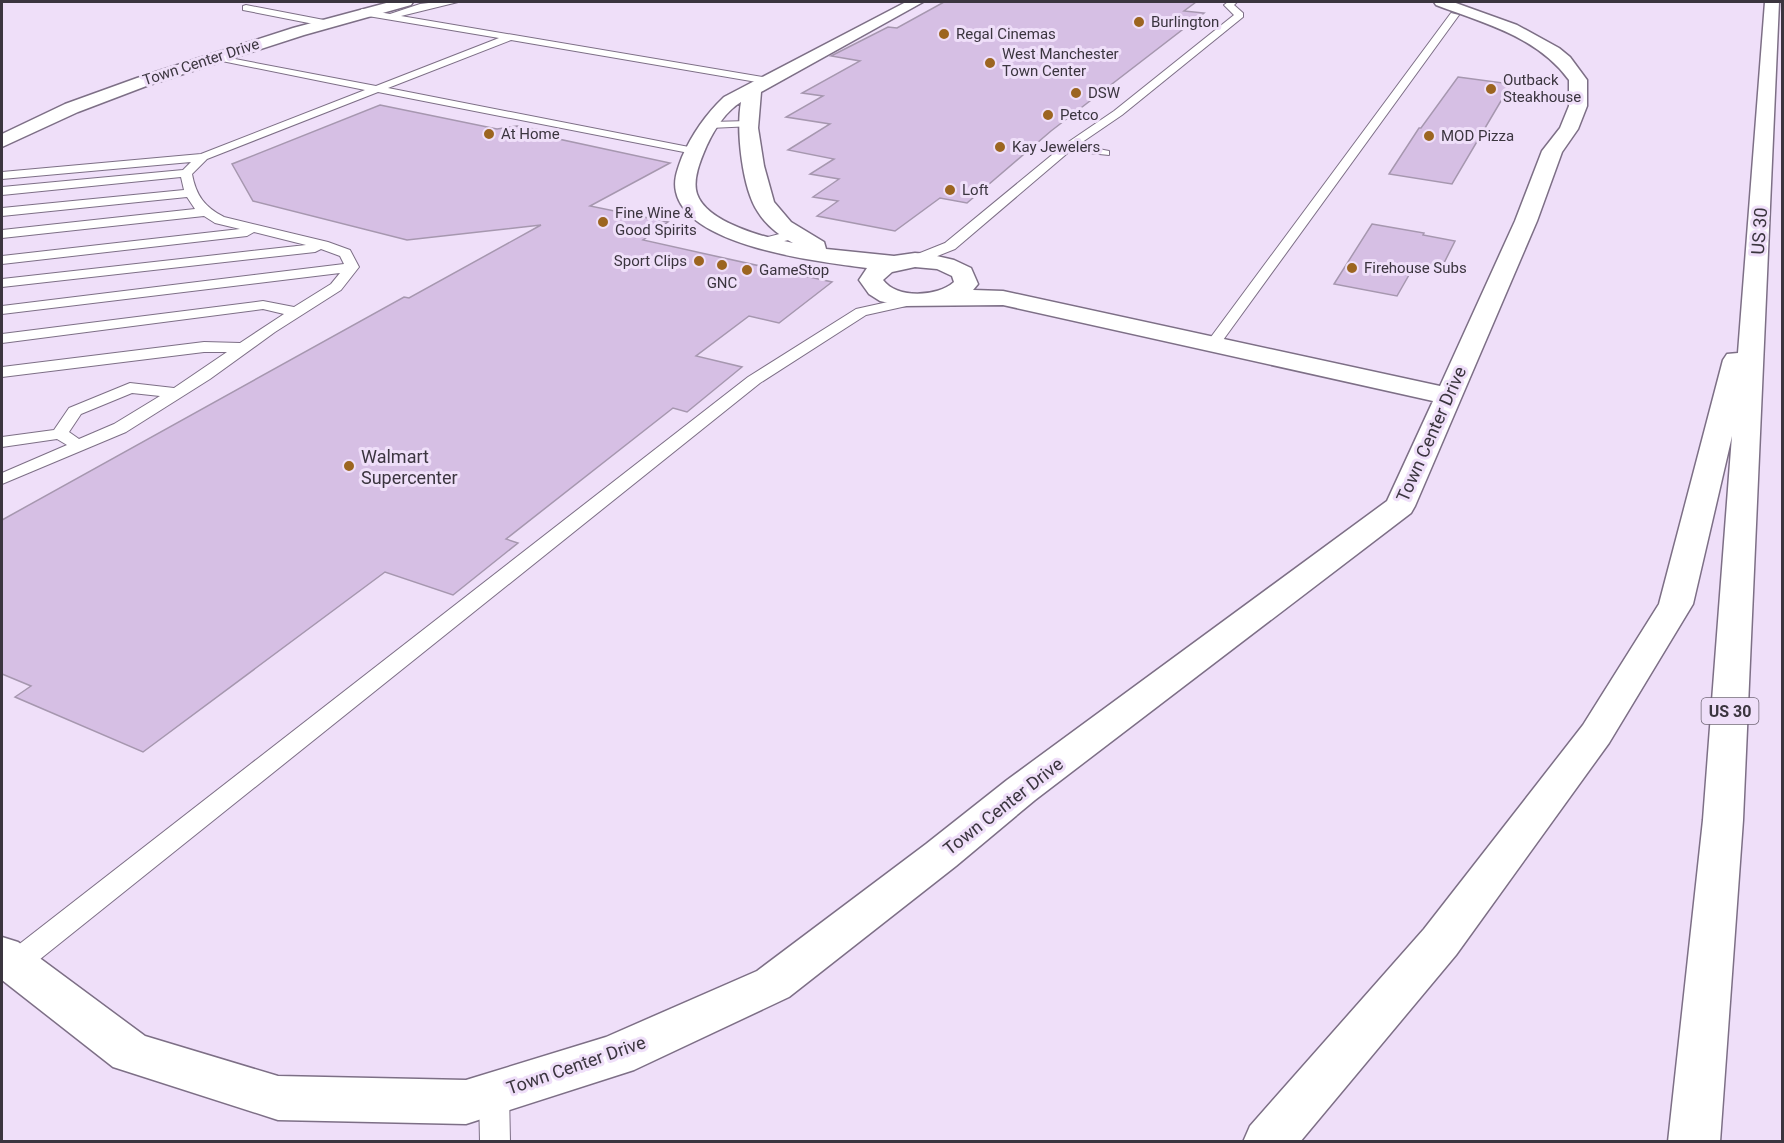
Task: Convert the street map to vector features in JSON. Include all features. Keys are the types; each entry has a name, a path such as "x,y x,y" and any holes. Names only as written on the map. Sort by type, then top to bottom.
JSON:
{"main road":[{"name":"Town Center Drive","path":"2,141 41,120 81,104 217,57 324,23 406,2"},
{"path":"916,2 730,101 710,125 694,151 685,183 689,200 719,225 765,243 807,254 843,259 958,264 983,289 1003,298"},
{"name":"US 30","path":"1694,1142 1724,820 1772,2"},
{"name":"Town Center Drive","path":"8,960 130,1052 278,1098 466,1102 616,1055 772,984 941,855 1021,790 1400,506 1526,221 1552,152 1569,129 1578,106 1578,80 1564,61 1534,39 1448,8"},
{"path":"760,86 749,124 754,169 762,201 772,216 795,234 843,259 873,281 886,294 924,300 964,297 1003,298 1449,396"},
{"path":"873,281 877,270 904,262"},
{"path":"924,300 955,294 962,289 958,264"},
{"path":"1268,1142 1440,942 1596,734 1676,604 1756,280"}],"lane":[{"path":"388,16 423,6 454,2"},
{"path":"958,264 1068,147 1118,113 1240,15 1228,5 1233,2"},
{"path":"246,8 324,23"},
{"path":"1214,344 1448,8"},
{"path":"362,12 510,37 760,86"},
{"path":"2,175 203,157 510,37"},
{"path":"217,57 694,151"},
{"path":"710,125 749,124"},
{"path":"1068,147 1105,153"},
{"path":"2,191 186,173 203,157"},
{"path":"186,173 189,193 206,212 220,220 345,253 352,267"},
{"path":"2,212 189,193"},
{"path":"2,234 206,212"},
{"path":"2,260 262,230"},
{"path":"765,243 795,234"},
{"path":"2,284 328,247"},
{"path":"2,310 352,267"},
{"path":"2,479 120,428 336,287 352,267"},
{"path":"861,312 873,281"},
{"path":"8,960 754,380 861,312 924,300"},
{"path":"2,338 263,305 296,312"},
{"path":"2,372 204,347 243,348"},
{"path":"60,434 75,411 129,388 176,393"},
{"path":"2,442 60,434 80,445"},
{"path":"494,1094 495,1142"}],"building":[{"path":"944,2 1196,2 1184,11 1204,13 1051,131 967,203 940,198 895,231 817,216 838,201 813,197 839,179 810,174 834,159 788,150 830,124 786,117 823,96 802,93 860,61 831,56 888,27 897,28"},
{"path":"1458,77 1511,84 1452,184 1389,174 1419,128"},
{"name":"Walmart Supercenter","path":"380,105 497,129 517,126 551,132 554,138 670,163 590,206 668,222 643,240 832,282 779,323 749,316 696,356 742,367 687,412 673,408 506,539 518,543 453,595 385,572 143,752 15,697 31,686 2,674 2,520 404,297 409,298 541,225 407,240 253,201 232,164"},
{"path":"1372,224 1455,241 1439,273 1413,268 1397,296 1334,284"}],"place":[{"name":"Burlington","path":"1139,22"},
{"name":"Regal Cinemas","path":"944,34"},
{"name":"West Manchester Town Center","path":"990,63"},
{"name":"Outback Steakhouse","path":"1491,89"},
{"name":"DSW","path":"1076,93"},
{"name":"Petco","path":"1048,115"},
{"name":"At Home","path":"489,134"},
{"name":"MOD Pizza","path":"1429,136"},
{"name":"Kay Jewelers","path":"1000,147"},
{"name":"Loft","path":"950,190"},
{"name":"Fine Wine & Good Spirits","path":"603,222"},
{"name":"Sport Clips","path":"699,261"},
{"name":"GNC","path":"722,265"},
{"name":"Firehouse Subs","path":"1352,268"},
{"name":"GameStop","path":"747,270"},
{"name":"Walmart Supercenter","path":"349,466"}]}
